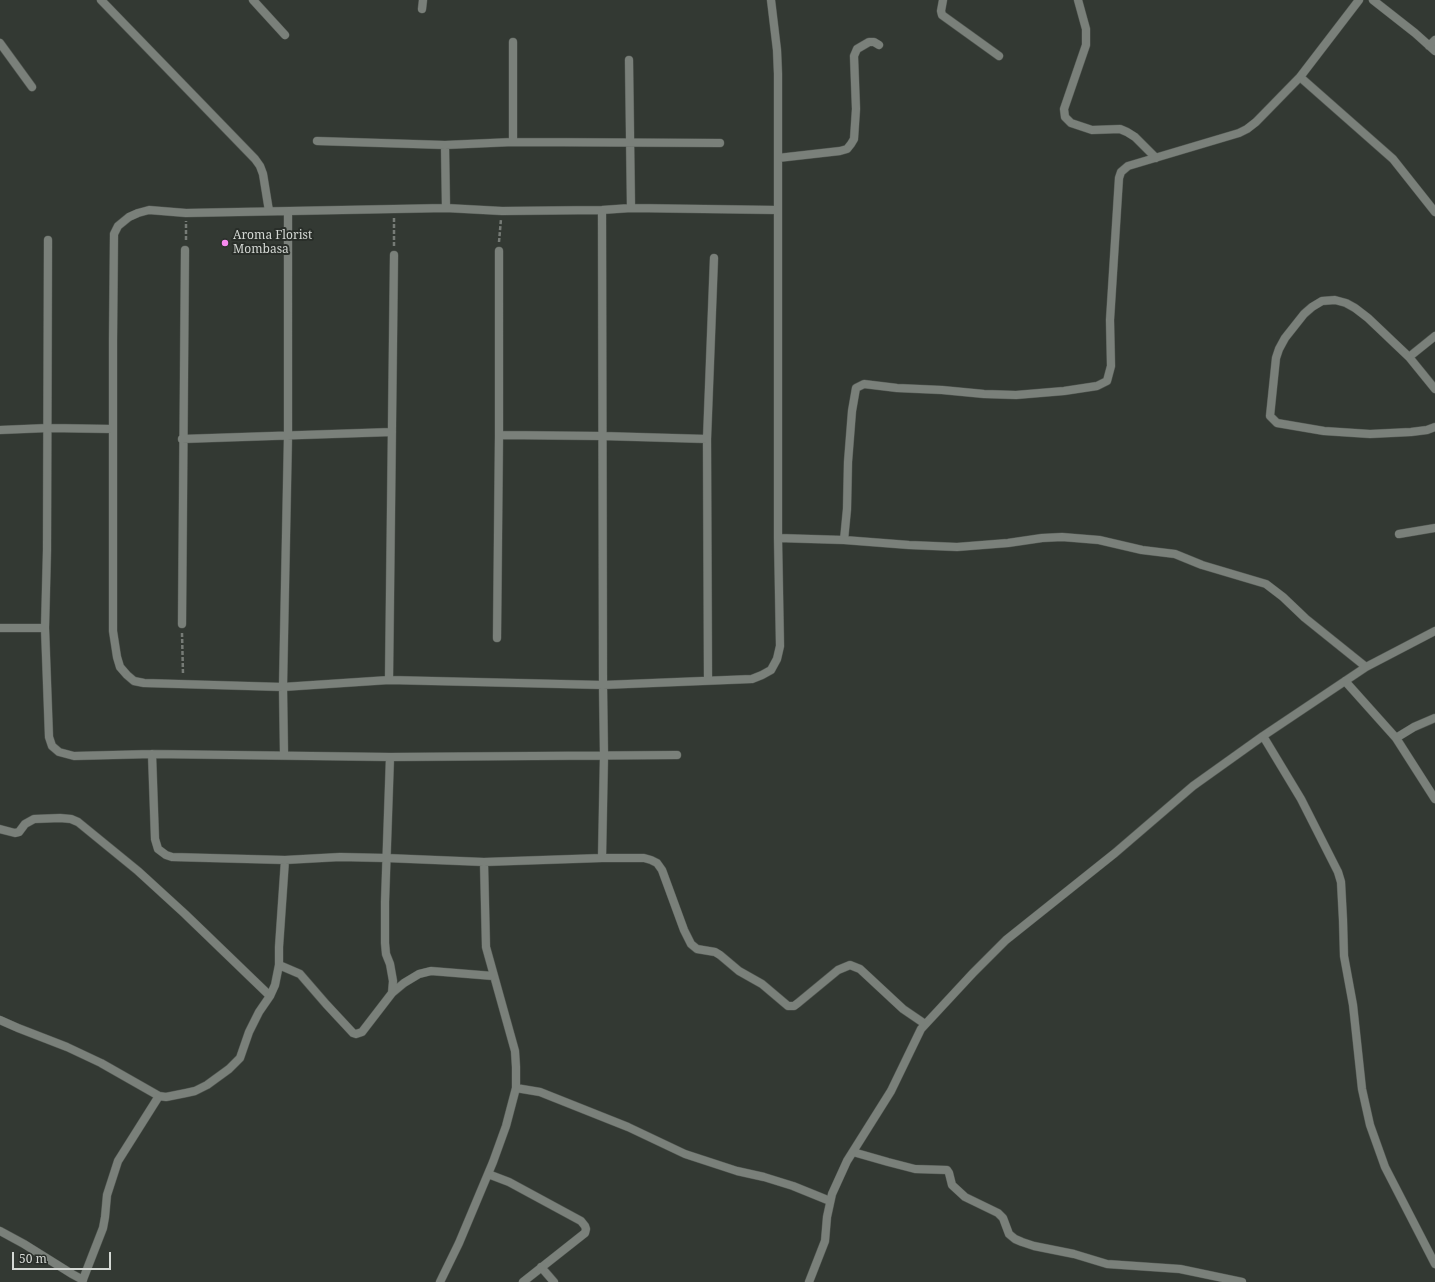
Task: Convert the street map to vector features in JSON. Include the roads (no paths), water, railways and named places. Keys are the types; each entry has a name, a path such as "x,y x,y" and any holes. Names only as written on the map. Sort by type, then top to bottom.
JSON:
{"street":[{"path":"101,0 255,159 263,174 269,211"},
{"path":"253,0 285,35"},
{"path":"422,9 423,0"},
{"path":"771,0 775,26 778,74 778,538 780,646 777,660 771,670 762,676 752,679 603,685 389,680 284,687 144,683 134,681 127,676 120,667 113,631 114,234 118,226 124,221 138,213 149,210 186,213 446,208 502,211 602,210 631,208 777,210"},
{"path":"943,0 940,11 942,15 999,56"},
{"path":"1078,0 1086,29 1086,45 1064,109 1065,118 1071,124 1092,130 1100,131 1112,129 1128,132 1156,158"},
{"path":"844,540 852,411 855,391 859,386 864,384 897,388 984,394 1016,394 1097,386 1106,382 1111,366 1110,320 1119,178 1122,172 1128,166 1239,133 1247,129 1256,122 1300,77 1359,0"},
{"path":"1373,0 1415,33 1432,49 1435,40"},
{"path":"513,42 513,142"},
{"path":"778,158 847,149 854,139 856,109 854,56 858,49 869,42 874,42 879,45"},
{"path":"0,43 32,87"},
{"path":"629,60 631,208"},
{"path":"1300,77 1393,159 1435,212"},
{"path":"317,141 446,145 513,142 720,143"},
{"path":"446,145 446,208"},
{"path":"602,210 604,755 602,858"},
{"path":"284,754 288,436 288,212"},
{"path":"48,240 48,428 45,628 48,737 52,746 59,752 74,756 152,754 284,754 390,757 677,754"},
{"path":"182,624 182,439 185,250"},
{"path":"497,638 499,251"},
{"path":"389,680 394,255"},
{"path":"708,680 708,439 714,258"},
{"path":"1435,389 1409,356 1356,308 1335,300 1322,302 1312,307 1304,314 1285,338 1279,349 1276,358 1270,416 1277,423 1324,432 1370,434 1411,432 1427,430 1435,426"},
{"path":"1409,356 1435,336"},
{"path":"0,430 48,428 113,429"},
{"path":"182,439 392,432"},
{"path":"499,436 602,436 708,439"},
{"path":"1399,534 1435,528"},
{"path":"778,538 844,540 958,547 1062,537 1099,540 1142,550 1175,554 1202,565 1266,584 1283,597 1305,618 1366,667"},
{"path":"0,628 45,628"},
{"path":"809,1282 825,1241 830,1201 839,1177 891,1092 917,1037 925,1024 1006,940 1115,853 1193,786 1263,736 1366,667 1435,632"},
{"path":"1345,682 1396,738 1435,799"},
{"path":"1396,738 1414,727 1435,718"},
{"path":"1263,736 1301,800 1338,872 1341,882 1344,956 1353,1005 1362,1090 1370,1125 1385,1167 1435,1264"},
{"path":"152,754 155,840 158,849 162,853 172,857 284,860 386,858 484,862 644,858 657,863 662,870 684,930 691,944 696,949 715,952 720,955 739,971 762,984 788,1006 794,1006 838,970 850,965 860,968 903,1009 925,1024"},
{"path":"390,757 386,858 385,942 386,954 390,964 393,981 392,993"},
{"path":"0,829 16,833 19,832 25,824 34,819 60,818 71,819 78,822 138,871 270,996"},
{"path":"0,1020 67,1047 101,1063 160,1096 166,1097 195,1091 207,1085 235,1064 240,1058 249,1032 259,1012 270,996 274,985 279,965 284,860"},
{"path":"440,1282 459,1243 488,1174 506,1126 516,1088 514,1051 486,946 484,862"},
{"path":"279,965 300,974 353,1033 356,1034 362,1032 392,993 404,983 419,974 431,971 493,976"},
{"path":"516,1088 540,1092 628,1127 685,1154 737,1171 771,1179 830,1201"},
{"path":"0,1232 24,1244 82,1281 103,1228 107,1195 118,1161 160,1096"},
{"path":"853,1152 915,1168 947,1170 952,1185 960,1193 965,1197 998,1213 1003,1218 1009,1234 1022,1242 1074,1254 1107,1264 1180,1270 1242,1282"},
{"path":"488,1174 509,1182 581,1221 586,1229 585,1233 523,1282"},
{"path":"541,1267 554,1282"}],"place":[{"name":"Aroma Florist Mombasa","path":"225,243"}]}
